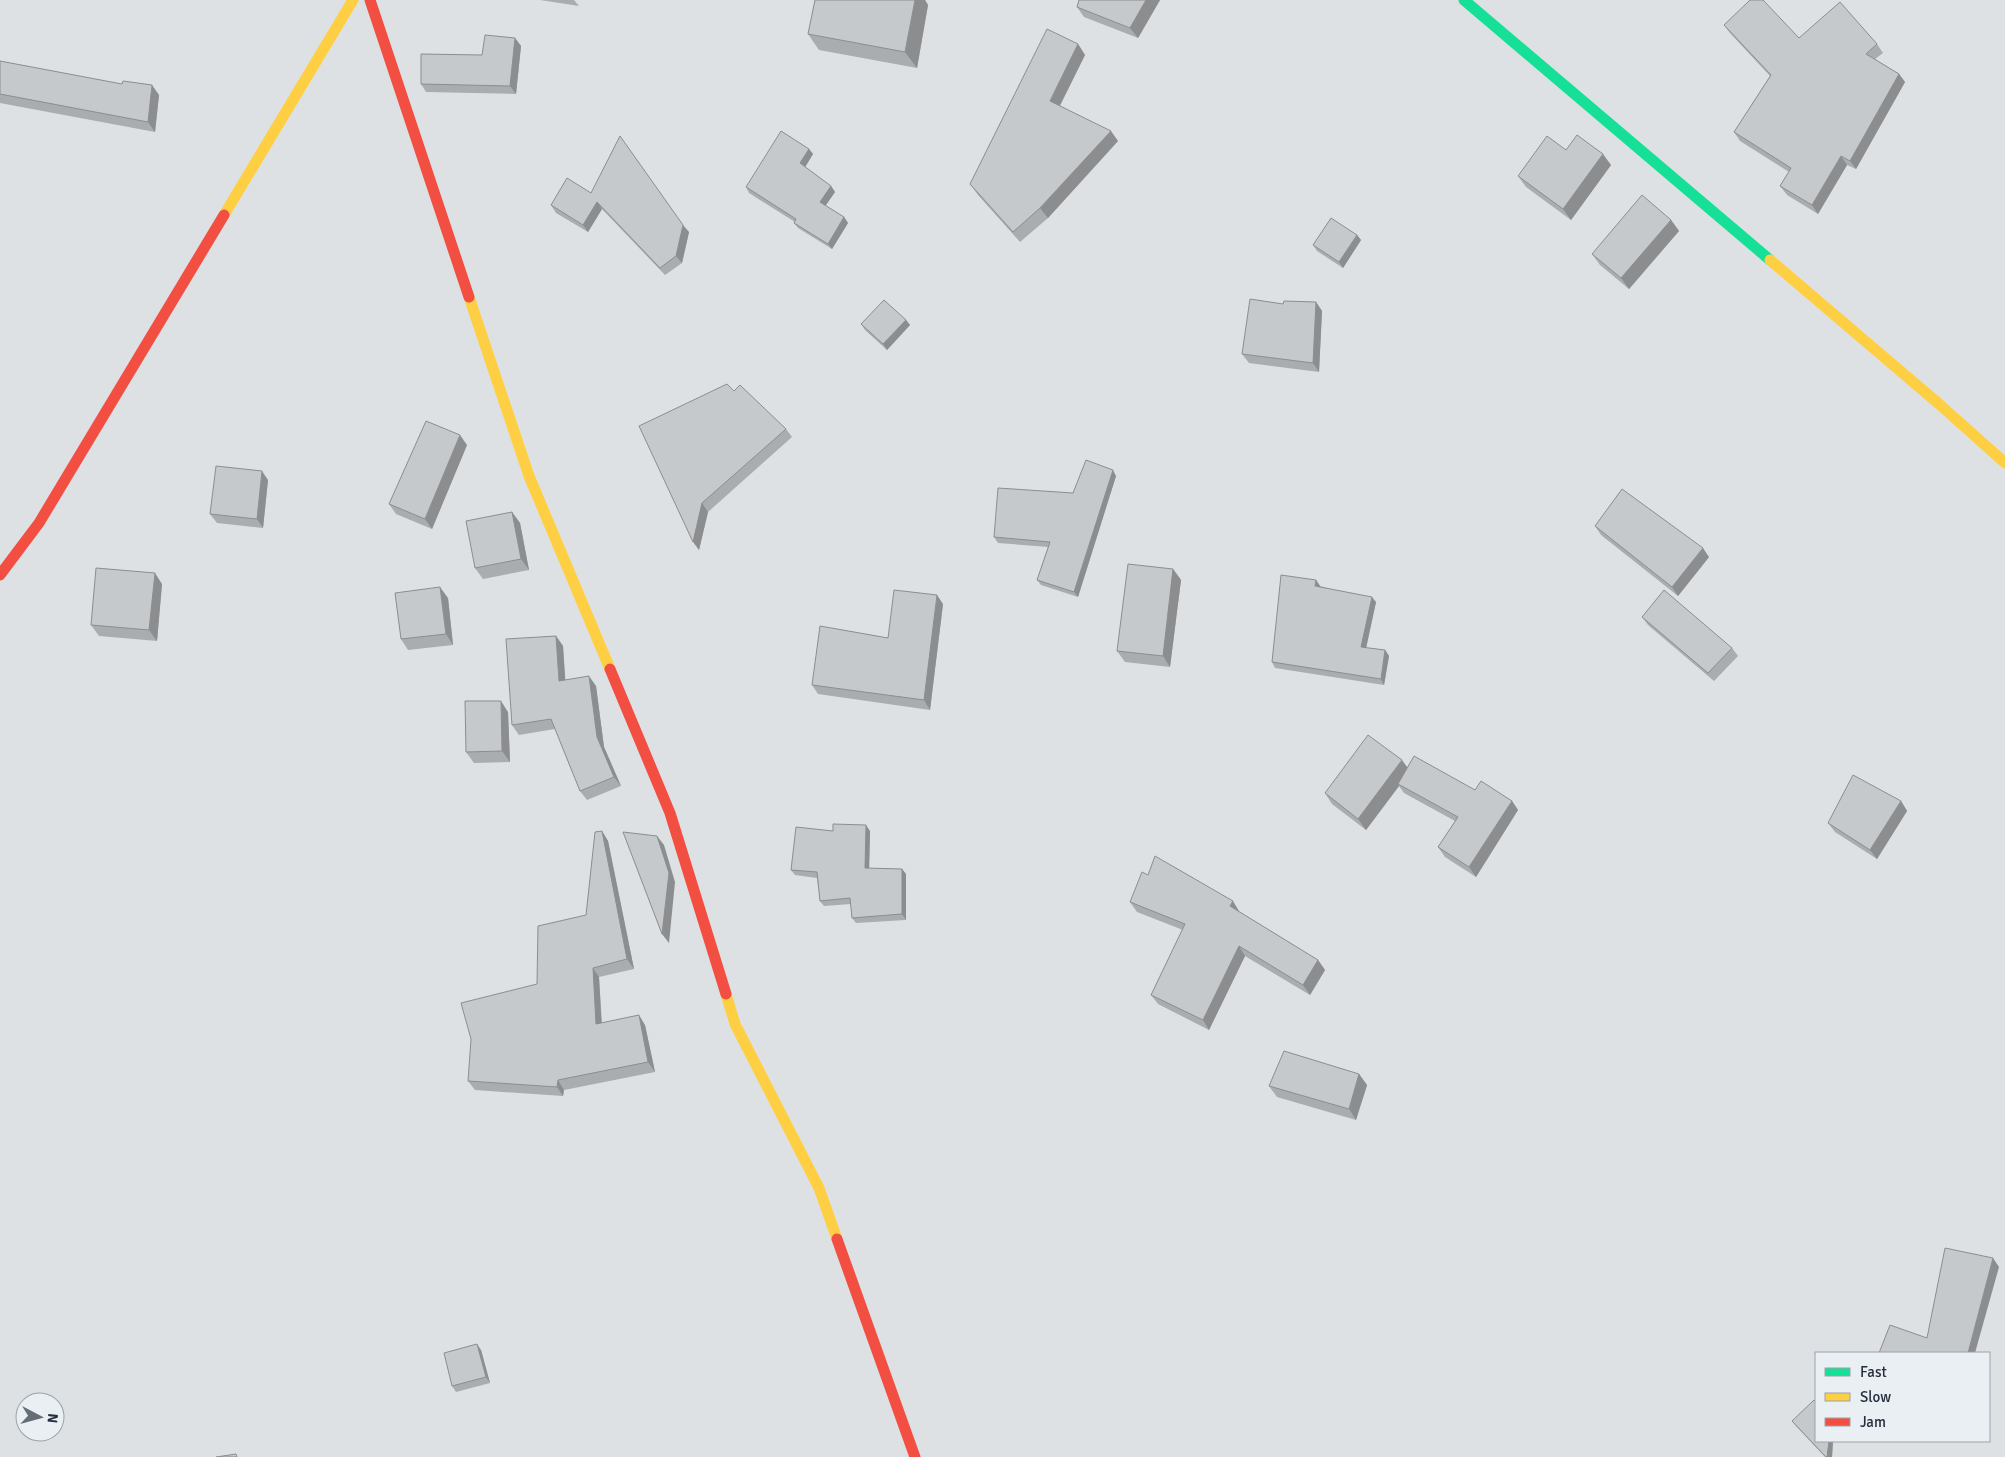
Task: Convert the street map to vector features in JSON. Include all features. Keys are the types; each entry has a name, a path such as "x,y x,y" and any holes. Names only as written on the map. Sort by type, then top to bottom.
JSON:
{"street":[{"path":"0,575 39,524 353,0"},
{"path":"370,0 529,476 670,814 735,1024 820,1188 915,1457"},
{"path":"1464,0 1939,404 2005,463"}],"building":[{"path":"815,0 915,0 905,52 808,34"},
{"path":"1079,0 1146,0 1130,28 1077,7"},
{"path":"1750,0 1763,0 1799,38 1840,2 1877,44 1866,54 1899,74 1850,161 1841,156 1812,205 1780,186 1791,168 1734,132 1771,75 1724,25"},
{"path":"1047,29 1078,44 1050,101 1111,131 1040,208 1013,232 970,184"},
{"path":"485,35 515,38 510,86 421,84 421,54 482,55"},
{"path":"0,61 122,84 123,81 152,85 148,122 0,94"},
{"path":"781,131 809,149 800,163 831,186 820,202 844,217 828,244 794,223 796,219 746,187"},
{"path":"1577,135 1603,154 1563,209 1518,176 1547,136 1566,150"},
{"path":"620,136 683,225 676,256 660,268 597,202 583,225 551,205 567,178 591,193"},
{"path":"1642,195 1671,220 1621,278 1592,254"},
{"path":"1331,218 1357,235 1339,262 1313,245"},
{"path":"1250,299 1283,304 1284,301 1316,302 1313,363 1242,354"},
{"path":"884,300 906,320 883,344 861,324"},
{"path":"727,384 734,391 740,385 786,429 702,503 693,542 639,426"},
{"path":"426,421 460,435 425,519 389,504"},
{"path":"1086,460 1113,470 1074,592 1037,580 1050,542 994,537 998,488 1073,493"},
{"path":"216,466 262,471 257,519 210,514"},
{"path":"1622,489 1703,548 1672,587 1595,526"},
{"path":"512,512 521,559 475,568 466,521"},
{"path":"1128,564 1173,569 1163,656 1117,651"},
{"path":"96,568 155,573 149,630 91,625"},
{"path":"1281,575 1316,580 1315,586 1372,597 1361,647 1385,650 1381,679 1272,662"},
{"path":"440,587 446,634 401,639 395,593"},
{"path":"894,590 937,595 924,700 812,685 820,626 888,638"},
{"path":"1664,590 1732,648 1708,673 1642,617"},
{"path":"556,636 559,681 589,676 597,737 614,777 580,791 551,719 512,725 506,639"},
{"path":"465,701 501,701 502,751 466,752"},
{"path":"1368,735 1402,760 1358,819 1325,793"},
{"path":"1414,756 1475,790 1481,781 1512,801 1469,867 1438,847 1458,817 1398,784"},
{"path":"1853,775 1901,801 1870,850 1828,823"},
{"path":"833,824 866,825 865,868 902,869 902,914 852,918 850,898 820,901 817,872 791,870 796,827 833,831"},
{"path":"602,831 627,959 593,968 596,1024 639,1015 648,1062 558,1080 557,1087 468,1081 471,1039 461,1003 537,984 538,926 586,915 595,832"},
{"path":"623,832 657,836 669,873 662,934"},
{"path":"1155,856 1233,901 1230,906 1318,960 1303,985 1239,946 1203,1020 1151,995 1185,924 1130,902 1142,872 1148,875"},
{"path":"1284,1051 1359,1074 1349,1109 1269,1086"},
{"path":"1945,1248 1993,1258 1968,1352 1879,1352 1890,1325 1927,1338"},
{"path":"477,1344 486,1377 452,1386 444,1353"},
{"path":"1815,1401 1815,1442 1829,1442 1827,1457 1826,1457 1792,1421"},
{"path":"236,1454 237,1457 216,1457"}],"traffic: fast":[{"path":"1464,0 1770,260"}],"traffic: slow":[{"path":"224,215 353,0"},
{"path":"1770,260 1939,404 2005,463"},
{"path":"469,297 529,476 610,669"},
{"path":"726,994 735,1024 819,1188 837,1239"}],"traffic: jam":[{"path":"370,0 469,297"},
{"path":"0,575 39,523 224,215"},
{"path":"610,669 670,813 726,994"},
{"path":"837,1239 915,1457"}]}
